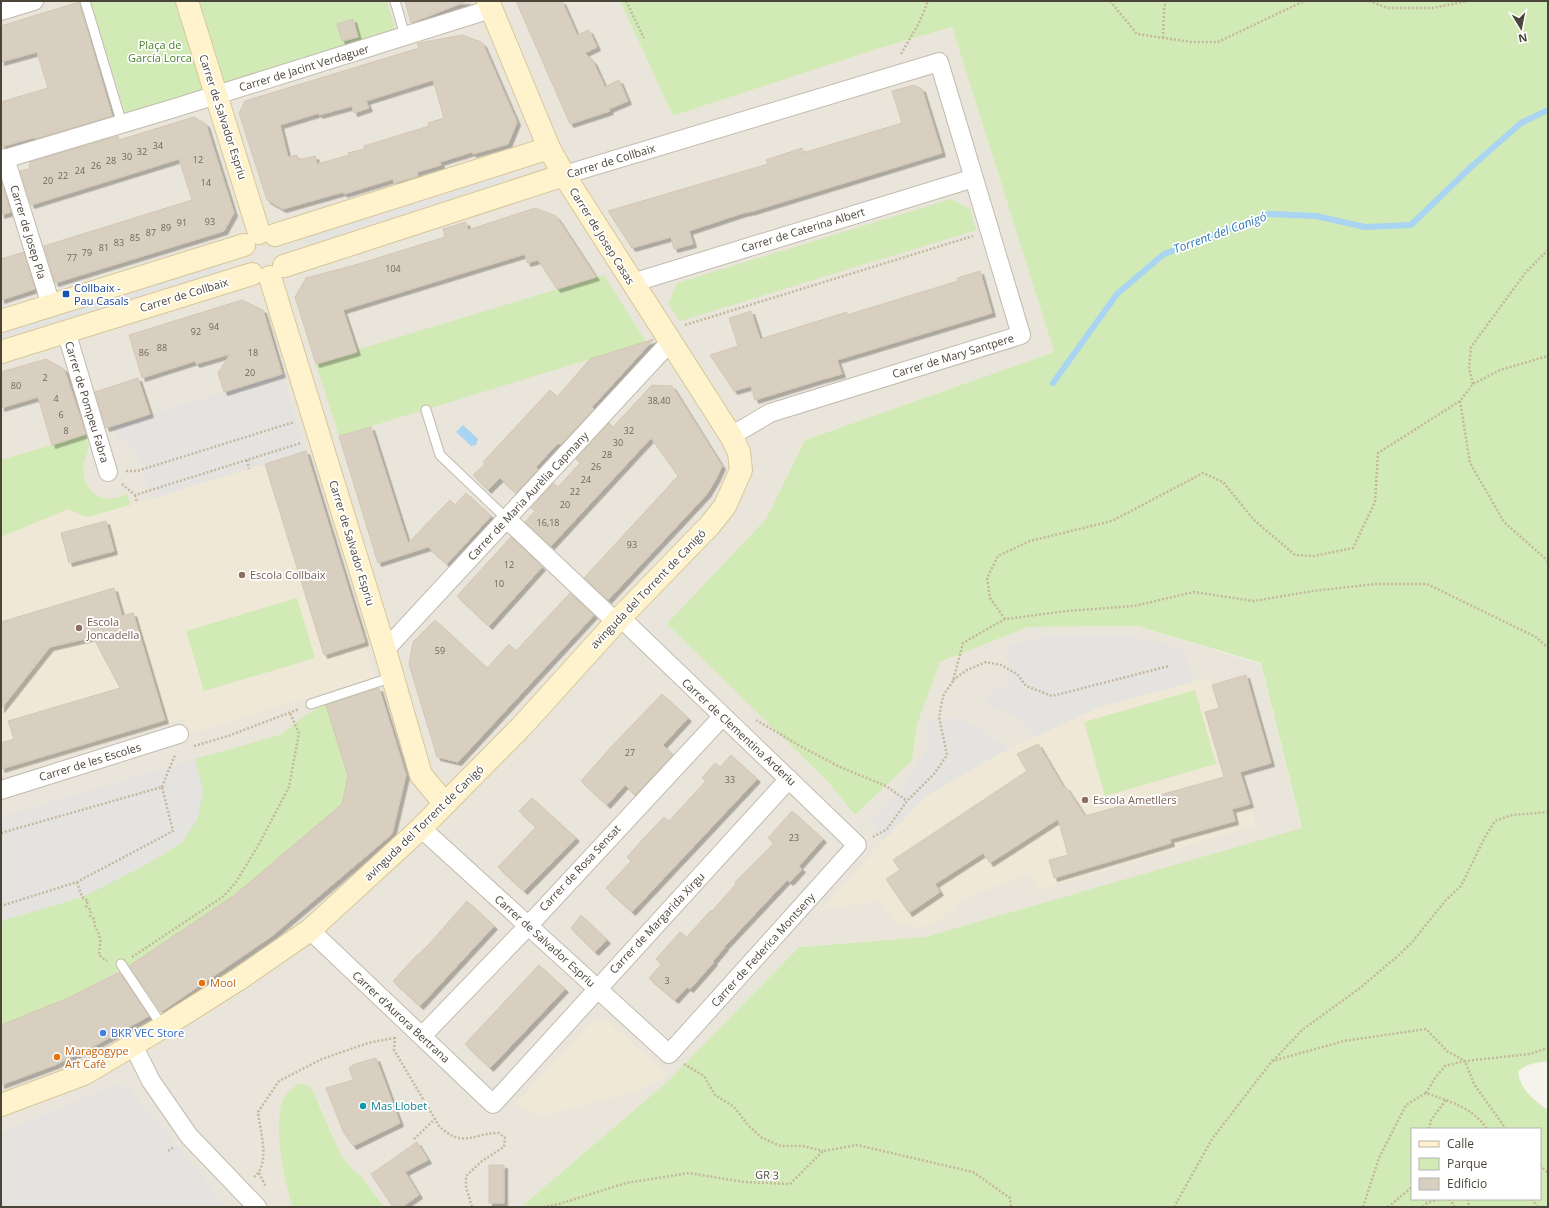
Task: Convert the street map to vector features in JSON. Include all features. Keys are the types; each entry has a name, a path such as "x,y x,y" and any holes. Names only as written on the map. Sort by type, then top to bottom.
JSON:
{"street":[{"path":"1,11 34,1"},
{"name":"Carrer de Salvador Espriu","path":"187,1 259,237"},
{"name":"Carrer de Jacint Verdaguer","path":"3,159 122,124 405,36 489,5"},
{"name":"Carrer de Josep Casas","path":"489,5 549,148 564,175 731,436"},
{"name":"Carrer de Collbaix","path":"1,352 269,272 564,175 939,62"},
{"name":"Carrer de Mary Santpere","path":"731,436 770,413 1021,335 939,62"},
{"path":"1,321 259,237 549,148"},
{"name":"Carrer de Josep Pla","path":"3,159 51,305"},
{"name":"Carrer de Caterina Albert","path":"632,283 974,178"},
{"path":"259,237 281,239 286,248 287,256 269,272 246,268 242,261 242,253 259,237"},
{"name":"Carrer de Salvador Espriu","path":"269,272 422,775 445,804"},
{"name":"Carrer de Pompeu Fabra","path":"66,332 108,472"},
{"name":"Carrer de Maria Aurèlia Capmany","path":"385,650 507,519 667,337"},
{"name":"avinguda del Torrent de Canigó","path":"1,1105 84,1074 238,980 310,930 445,804 522,726 618,620 710,525 725,506 742,470 739,452 731,436"},
{"name":"Carrer de Clementina Arderiu","path":"507,519 789,779 857,845"},
{"name":"Carrer de Rosa Sensat","path":"422,1036 528,926 722,717"},
{"name":"Carrer de les Escoles","path":"1,790 179,734"},
{"name":"Carrer de Margarida Xirgu","path":"493,1104 789,779"},
{"name":"Carrer de Salvador Espriu","path":"421,828 669,1054"},
{"name":"Carrer de Federica Montseny","path":"669,1054 857,845"},
{"name":"Carrer d'Aurora Bertrana","path":"310,930 493,1104"},
{"path":"133,1045 151,1082 189,1136 257,1207"}],"lane":[{"path":"85,1 122,124"},
{"path":"395,1 405,36"},
{"path":"426,410 440,455 507,519"},
{"path":"311,704 393,677"},
{"path":"121,964 163,1027"}],"path":[{"path":"626,1 644,38"},
{"path":"906,72 901,55 919,23 928,1"},
{"path":"1110,1 1136,34 1191,42 1218,42 1304,1"},
{"path":"1163,38 1164,8 1166,1"},
{"path":"1370,1 1388,8 1432,8 1468,1"},
{"path":"667,337 990,230"},
{"path":"1473,384 1469,368 1471,348 1526,272 1548,250"},
{"path":"1005,619 990,598 987,578 998,556 1030,540 1112,521 1180,484 1204,473 1223,482 1254,520 1295,555 1314,556 1353,548 1375,502 1378,452 1460,400 1473,384 1500,370 1548,356"},
{"path":"1460,400 1470,463 1504,522 1548,561"},
{"path":"108,472 137,471 313,416"},
{"path":"134,495 320,437"},
{"path":"247,460 249,469"},
{"path":"108,472 134,495 137,503"},
{"path":"953,681 963,643 1005,619 1067,611 1134,606 1194,592 1254,601 1313,591 1375,584 1427,584 1536,637 1548,648"},
{"path":"857,845 887,829 907,801 934,774 947,755 939,717 943,696 953,681 967,670 986,662 1001,665 1017,674 1026,686 1052,696 1169,666"},
{"path":"179,734 184,742 192,746 228,736 311,704"},
{"path":"77,882 82,897 88,901 86,906 91,910 90,916 94,919 94,926 99,935 99,955 112,965 121,964 224,896 236,882 259,844 289,787 299,733 290,713"},
{"path":"752,717 802,747 840,767 886,786 907,801"},
{"path":"1,906 77,882 173,831 162,787 174,757 180,754"},
{"path":"1,833 162,787"},
{"path":"1174,1207 1212,1139 1272,1061 1302,1030 1360,988 1414,941 1442,904 1461,886 1485,837 1495,821 1512,815 1548,812"},
{"path":"406,1021 394,1038 394,1050 439,1126 446,1134 466,1140 489,1133 500,1133 505,1138 504,1147 496,1154 482,1161 466,1176 466,1187 472,1207"},
{"path":"1272,1061 1344,1041 1426,1029 1447,1051 1465,1061 1474,1084 1505,1128"},
{"path":"240,1189 259,1173 264,1155 258,1112 279,1081 322,1059 368,1042 394,1038"},
{"path":"1363,1207 1379,1158 1406,1105 1426,1093 1435,1078 1445,1066 1465,1061 1530,1054 1548,1048"},
{"path":"669,1054 704,1076 715,1095 734,1107 748,1125 762,1138 781,1146 803,1146 823,1151 857,1145 973,1172 1010,1198 1011,1207"},
{"path":"1426,1093 1464,1107 1482,1122 1486,1128"},
{"path":"1429,1128 1432,1120 1446,1100"},
{"path":"414,1139 435,1119"},
{"name":"GR 3","path":"543,1207 559,1204 626,1183 689,1173 744,1182 790,1184 823,1151"},
{"path":"1388,1207 1411,1188"},
{"path":"1423,1207 1427,1203 1436,1200"}],"shaded area":[{"path":"1,1 620,1 673,116 877,49 952,27 1054,352 805,440 766,519 668,624 827,781 855,815 912,761 917,725 940,662 1029,627 1137,626 1261,664 1302,829 925,937 799,947 667,1082 521,1207 384,1207 361,1176 353,1170 341,1155 318,1101 308,1085 281,1106 279,1116 280,1146 287,1188 293,1207 1,1207"},
{"path":"499,164 509,194 310,256 301,226"},
{"path":"218,253 226,281 1,352 1,321"},
{"path":"282,374 306,451 151,499 141,463 136,453 116,436 111,427"},
{"path":"306,451 375,677 189,734 184,719 1,775 1,537 68,509 120,508"},
{"path":"1046,636 1130,636 1159,642 1184,650 1192,682 1099,707 1035,737 1029,727 1015,717 990,706 986,701 987,692 1008,684 1008,646"},
{"name":"Escola Ametllers","path":"1246,675 1271,763 1240,772 1256,825 1037,891 1030,873 963,899 936,923 919,928 895,922 881,901 823,909 893,829 925,797 998,754 1099,707 1211,677 1212,685"},
{"path":"953,718 969,723 1010,749 998,754 925,797 884,840 871,820 906,782 928,749 928,719"},
{"path":"195,759 203,791 197,820 182,842 149,863 82,897 1,921 1,817"},
{"path":"606,1020 667,1075 649,1085 628,1093 542,1116 515,1105 592,1021"},
{"path":"116,1084 130,1088 227,1207 1,1207 1,1133"}],"green space":[{"name":"Plaça de García Lorca","path":"90,1 387,1 396,32 126,116"},
{"path":"620,1 1548,1 1548,1061 1528,1065 1518,1072 1519,1078 1528,1094 1548,1110 1548,1207 521,1207 667,1082 799,947 925,937 1302,828 1261,663 1137,626 1029,627 940,662 917,725 912,761 855,815 827,781 667,624 766,519 805,440 1054,352 952,27 877,49 673,116"},
{"path":"951,199 970,209 976,230 680,321 668,304 677,283"},
{"path":"604,275 646,342 339,436 316,364 356,352 356,350"},
{"path":"85,435 88,450 83,465 83,473 89,488 100,497 108,499 127,494 130,505 87,517 68,509 1,537 1,460"},
{"path":"297,598 315,658 204,691 186,631"},
{"path":"1195,690 1216,764 1105,796 1084,722"},
{"path":"326,703 348,776 342,804 236,894 133,963 68,998 1,1026 1,921 82,897 149,863 182,842 197,820 203,791 195,759 280,735 303,717"},
{"path":"299,1084 308,1085 314,1093 341,1155 353,1170 361,1176 384,1207 293,1207 289,1196 280,1150 279,1119 281,1106 285,1096 290,1090"}],"water":[{"path":"463,425 478,439 476,445 471,446 456,432"}],"building":[{"path":"405,1 467,1 411,23"},
{"path":"516,1 562,1 577,35 589,30 597,47 585,53 593,61 605,87 619,80 628,101 609,109 610,111 570,124"},
{"path":"79,2 112,116 35,139 36,137 1,147 1,102 48,88 37,52 1,62 1,26"},
{"path":"353,19 358,37 342,41 337,24"},
{"path":"462,35 483,44 517,122 508,144 473,154 472,152 440,162 441,165 417,172 418,176 394,183 393,179 344,194 343,192 283,209 267,200 239,113 245,101 419,48 417,43","holes":["433,80 444,118 428,123 429,126 364,146 364,149 348,153 349,155 317,164 315,156 298,160 297,155 288,157 280,125 319,113 319,115 352,106 354,113 369,108 366,101"]},
{"path":"914,85 922,89 942,153 743,213 689,231 693,244 674,249 671,237 632,248 608,211 768,164 766,160 802,148 803,153 902,123 892,91"},
{"path":"194,117 206,124 234,213 224,231 55,283 44,246 192,200 179,159 31,205 20,171 29,169 30,162 118,136 119,140"},
{"path":"1,180 11,212 1,215"},
{"path":"535,208 556,216 596,277 557,289 538,260 527,263 525,254 343,310 357,352 316,364 295,297 306,278 355,265 445,237 443,229 466,222 468,230"},
{"path":"24,252 35,289 1,300 1,259"},
{"path":"980,271 992,313 837,360 842,374 755,400 751,386 734,391 710,355 738,346 729,318 751,311 760,339 847,312 847,315 958,281 957,278"},
{"path":"242,300 263,310 282,374 224,392 218,373 230,354 196,364 195,361 142,378 129,335"},
{"path":"654,339 592,407 594,409 560,445 558,443 536,467 538,469 516,493 500,478 488,490 473,475 485,464 483,462 550,390 557,397 590,359"},
{"path":"46,359 64,369 86,434 52,445 38,397 1,408 1,372"},
{"path":"138,378 150,414 106,428 95,392"},
{"path":"652,385 672,386 722,466 707,494 608,600 584,578 678,476 651,438 551,546 525,522 535,511 531,508 553,483 558,487 580,463 576,459 609,423 613,427"},
{"path":"371,427 408,543 450,500 455,505 466,493 491,516 447,564 428,547 378,563 339,436"},
{"path":"306,451 365,642 324,655 265,464"},
{"path":"106,521 114,551 69,563 61,533"},
{"path":"511,537 542,567 489,626 457,596"},
{"path":"114,588 122,616 133,613 165,720 1,769 1,743 14,739 8,721 120,688 93,637 50,647 1,709 1,622"},
{"path":"570,593 594,615 458,762 437,757 409,664 413,642 435,620 487,668 509,644 516,651"},
{"path":"1246,675 1271,763 1240,772 1250,804 1232,809 1235,821 1170,839 1171,843 1054,878 1049,860 1068,855 1058,819 990,863 983,853 935,884 940,892 909,913 886,879 900,870 893,860 1027,771 1017,754 1038,744 1064,788 1066,787 1085,816 1224,777 1205,712 1219,708 1212,685"},
{"path":"379,688 406,775 392,834 272,936 161,1012 129,966 236,894 342,804 348,776 326,705"},
{"path":"662,694 688,718 663,745 673,755 635,795 625,785 607,805 581,781 611,747"},
{"path":"731,755 757,779 632,912 606,888 631,861 627,857 645,837 664,817 669,821 706,781 702,778 715,763 720,767"},
{"path":"532,798 576,838 524,891 498,867 536,827 519,811"},
{"path":"792,811 823,839 799,866 802,869 790,882 787,880 724,947 713,961 714,962 690,989 687,987 675,1000 649,978 662,964 656,959 680,932 687,937 711,910 712,911 736,884 735,882 774,843 768,838"},
{"path":"467,901 494,926 420,1006 393,981 431,942"},
{"path":"581,915 607,940 595,952 571,928"},
{"path":"539,965 565,989 490,1068 465,1044"},
{"path":"119,972 149,1016 55,1065 1,1085 1,1025 68,998"},
{"name":"Mas Llobet","path":"376,1058 400,1123 353,1146 343,1131 326,1088 353,1080 349,1068 355,1064"},
{"path":"417,1142 428,1160 405,1172 419,1195 402,1207 393,1207 371,1174"},
{"path":"489,1165 504,1165 504,1203 489,1203"}],"waterway":[{"name":"Torrent del Canigó","path":"1053,383 1117,294 1164,254 1269,214 1316,216 1365,227 1411,225 1471,167 1521,123 1548,110"}],"place":[{"name":"Collbaix - Pau Casals","path":"66,294"},
{"name":"Escola Collbaix","path":"242,575"},
{"name":"Escola Joncadella","path":"79,628"},
{"name":"Escola Ametllers","path":"1085,800"},
{"name":"Mool","path":"202,983"},
{"name":"BKR VEC Store","path":"103,1033"},
{"name":"Maragogype Art Cafè","path":"57,1057"},
{"name":"Mas Llobet","path":"363,1106"}]}
